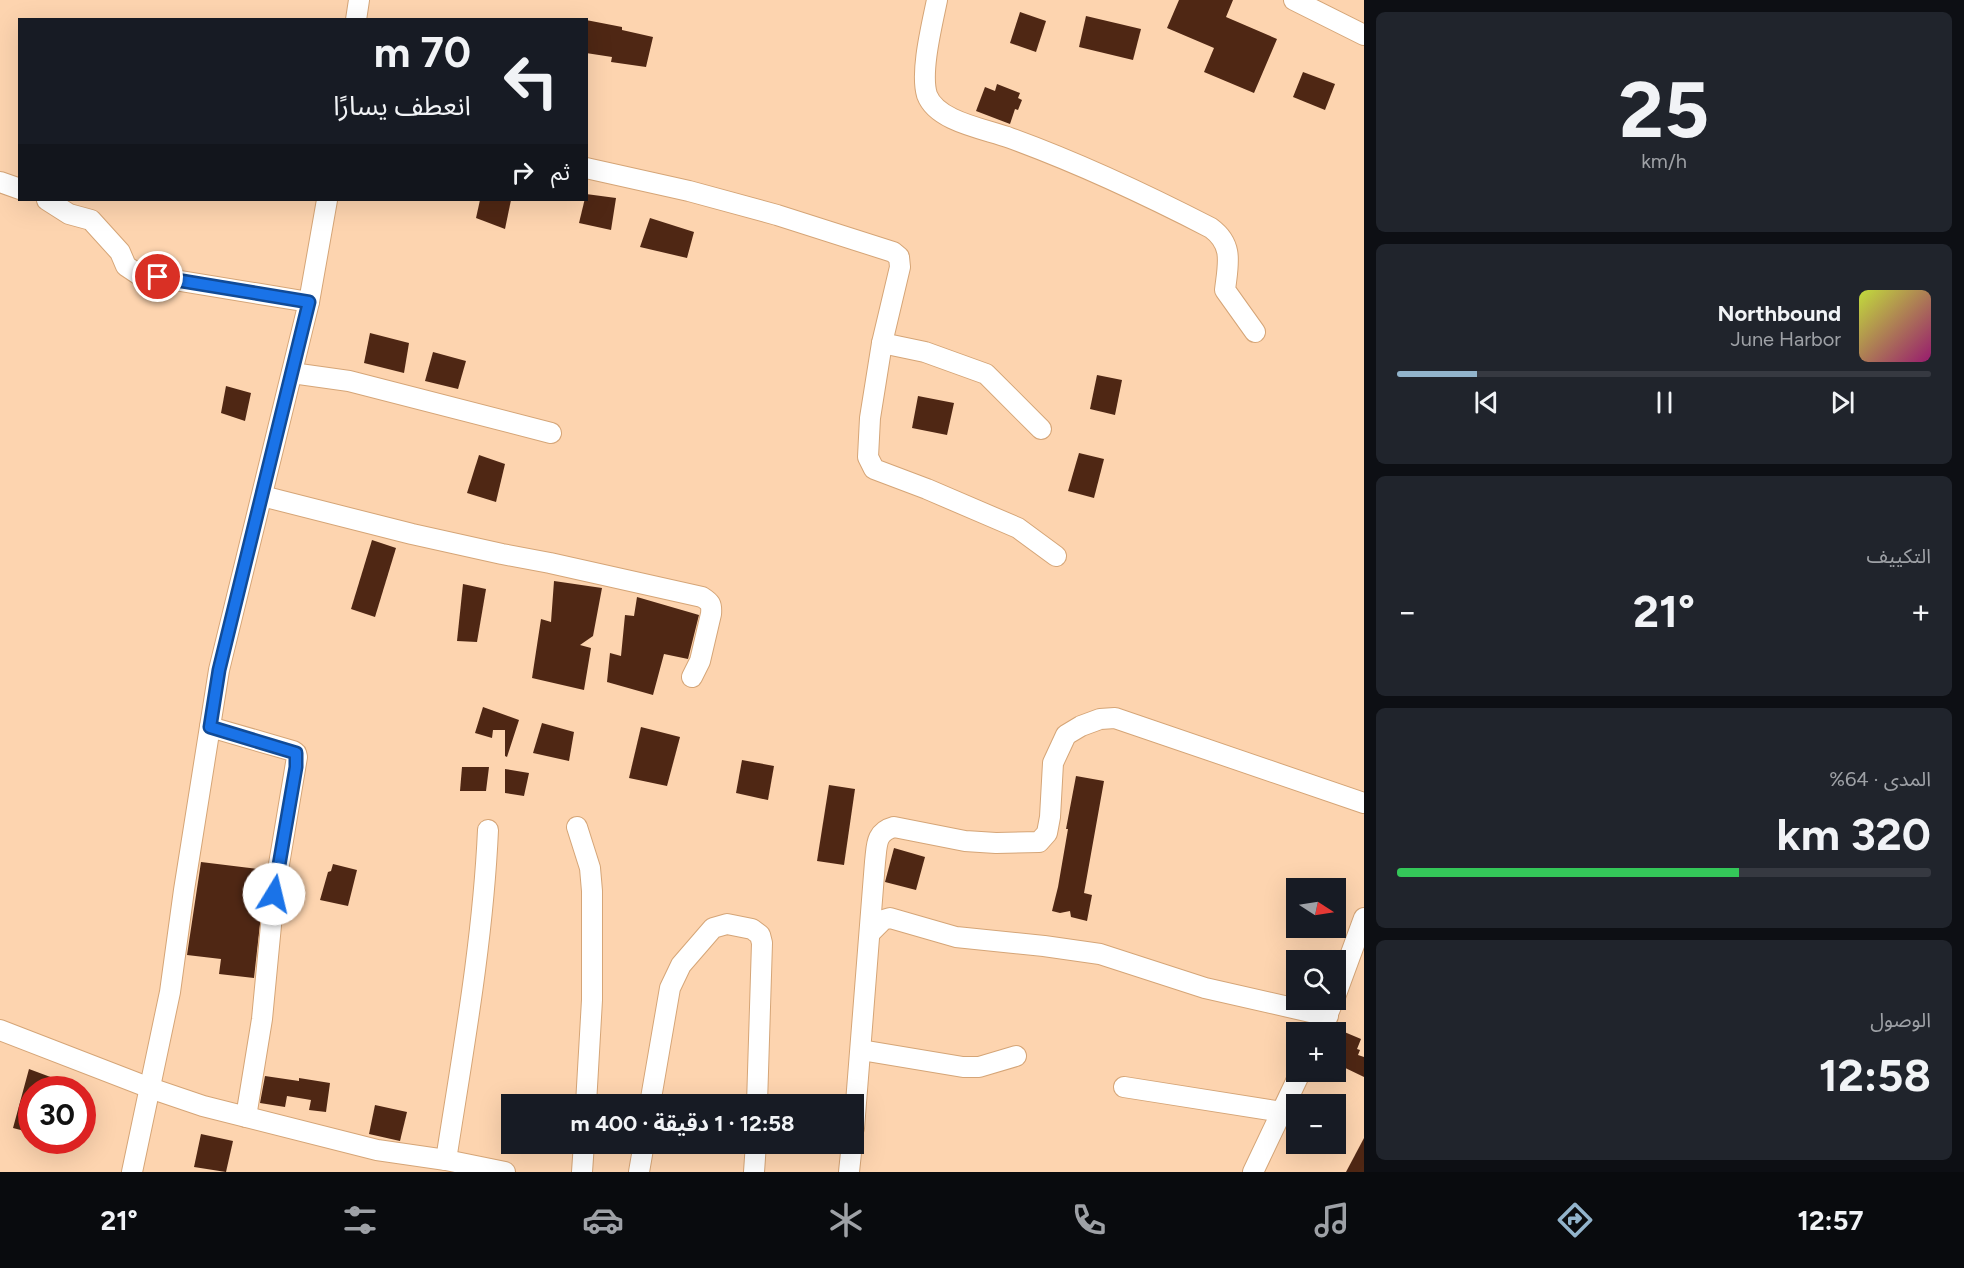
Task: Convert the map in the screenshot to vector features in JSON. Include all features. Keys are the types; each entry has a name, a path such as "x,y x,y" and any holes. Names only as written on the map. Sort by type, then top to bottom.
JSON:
{"street":[{"path":"356,18 359,0"},
{"path":"936,0 924,76 928,97 942,114 1082,167 1152,198 1218,233 1226,245 1229,259 1225,290 1255,332"},
{"path":"1294,0 1364,35"},
{"path":"588,168 689,191 777,215 893,252 899,258 900,267 882,343 870,418 868,457 874,469 1018,528 1056,556"},
{"path":"0,182 18,188"},
{"path":"49,201 69,214 91,220 120,252 126,266 138,274 309,302"},
{"path":"132,1172 170,992 219,670 309,302 327,201"},
{"path":"882,343 925,352 986,374 1041,429"},
{"path":"292,373 349,381 551,433"},
{"path":"262,496 412,534 550,562 702,597 710,602 712,607 700,661 692,677"},
{"path":"857,1094 875,862 881,832 894,827 964,841 1039,842 1047,833 1050,817 1053,763 1066,735 1081,726 1101,719 1115,718 1364,803"},
{"path":"210,727 292,751 297,757 274,894 262,1019 246,1117"},
{"path":"577,827 590,868 592,891 592,1000 587,1094"},
{"path":"446,1160 474,978 486,872 488,830"},
{"path":"870,933 883,920 890,918 956,937 1100,954 1205,988 1329,1011 1364,918"},
{"path":"652,1094 670,988 675,974 713,928 727,924 752,929 759,935 762,943 757,1094"},
{"path":"0,1030 150,1088 246,1117 377,1150 446,1160 505,1172"},
{"path":"861,1050 963,1067 979,1066 1017,1056"},
{"path":"1253,1172 1296,1082"},
{"path":"1124,1087 1282,1112"},
{"path":"582,1172 583,1154"},
{"path":"639,1172 642,1154"},
{"path":"754,1172 755,1154"},
{"path":"849,1172 851,1154"}],"building":[{"path":"1179,0 1233,0 1226,17 1277,39 1254,93 1204,72 1214,48 1167,28"},
{"path":"1020,12 1046,21 1036,52 1010,43"},
{"path":"1086,16 1141,29 1133,60 1079,47"},
{"path":"588,20 622,27 622,30 653,37 646,67 611,62 612,57 588,53"},
{"path":"1303,72 1335,84 1325,110 1293,97"},
{"path":"997,84 1020,93 1018,98 1022,100 1018,110 1015,109 1010,124 976,111 985,87 995,91"},
{"path":"588,194 616,198 611,230 579,223 584,201 588,201"},
{"path":"480,201 511,201 505,229 476,218"},
{"path":"650,218 694,232 687,258 640,247"},
{"path":"370,333 409,343 404,373 364,363"},
{"path":"433,352 466,361 458,389 425,381"},
{"path":"1097,375 1122,380 1115,415 1090,409"},
{"path":"226,386 251,393 245,421 221,413"},
{"path":"918,396 954,403 947,435 912,428"},
{"path":"1079,453 1104,459 1094,498 1068,491"},
{"path":"479,455 505,464 496,502 467,493"},
{"path":"372,540 396,548 375,617 351,609"},
{"path":"554,581 602,588 593,636 580,645 591,648 584,690 532,678 541,619 551,622"},
{"path":"463,584 486,589 477,642 457,641"},
{"path":"637,597 699,615 688,659 664,654 653,695 607,682 610,653 621,656 625,615 634,616"},
{"path":"483,707 519,720 507,757 505,756 505,730 493,730 492,738 475,733"},
{"path":"542,723 574,732 569,761 533,753"},
{"path":"641,727 680,737 667,786 629,778"},
{"path":"742,760 774,766 768,800 736,793"},
{"path":"462,767 489,767 486,791 460,791"},
{"path":"505,769 529,773 524,796 505,793"},
{"path":"1076,776 1104,781 1084,893 1092,895 1087,921 1071,917 1070,911 1060,913 1052,911"},
{"path":"829,785 855,789 844,865 817,861"},
{"path":"894,848 925,857 916,890 885,882"},
{"path":"201,862 266,870 254,978 219,974 221,959 187,955"},
{"path":"333,864 357,870 348,906 320,900 328,872 331,871"},
{"path":"1346,1033 1361,1039 1357,1049 1360,1050 1358,1055 1364,1057 1364,1077 1346,1068"},
{"path":"29,1069 48,1076 27,1076"},
{"path":"265,1076 330,1083 326,1112 309,1110 311,1100 287,1096 285,1107 260,1103"},
{"path":"375,1105 407,1112 400,1141 369,1134"},
{"path":"18,1110 18,1129 13,1128"},
{"path":"201,1134 233,1141 226,1172 194,1167"},
{"path":"1364,1138 1364,1172 1346,1172"}],"route":[{"path":"158,277 309,302 219,670 210,727 296,753 296,767 274,894"}]}
